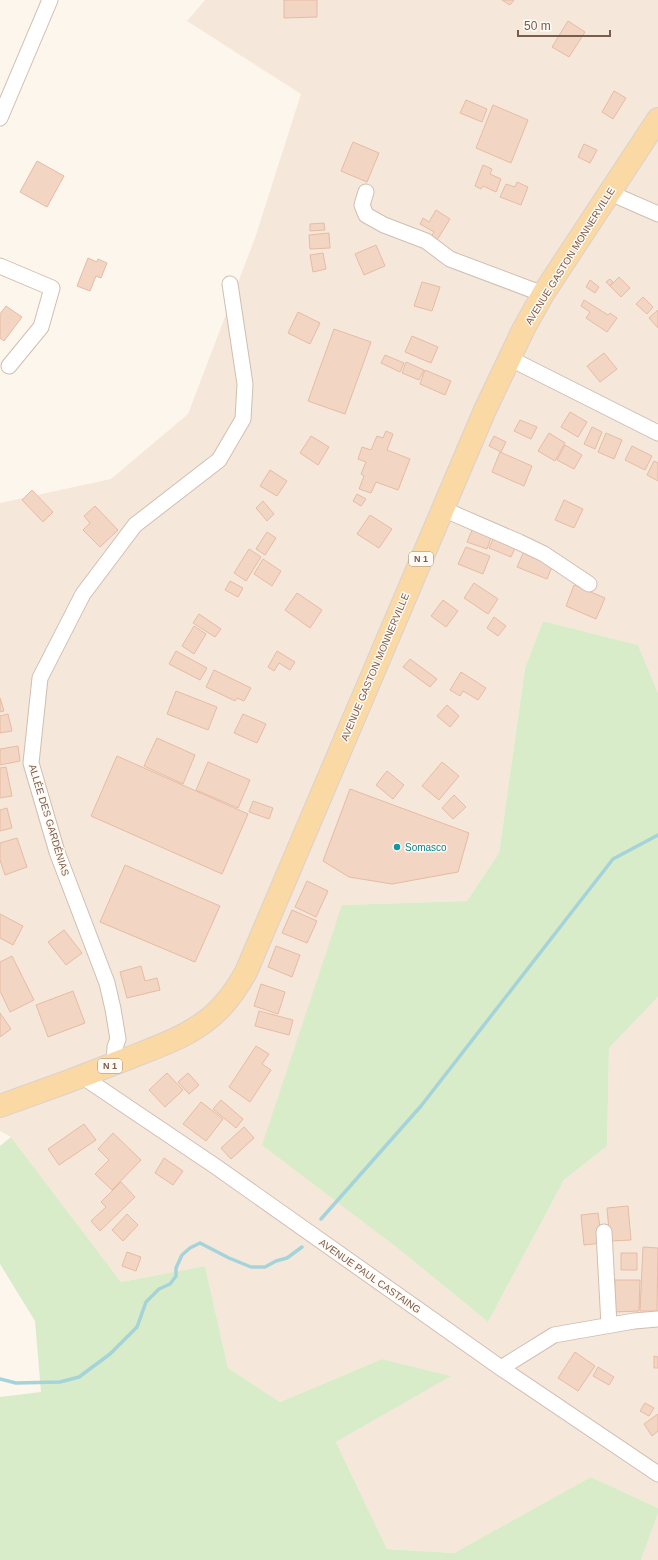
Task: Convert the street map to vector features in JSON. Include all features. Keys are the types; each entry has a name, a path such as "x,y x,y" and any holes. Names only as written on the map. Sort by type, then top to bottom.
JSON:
{"main road":[{"name":"AVENUE GASTON MONNERVILLE","path":"0,1106 83,1077 174,1040 191,1031 214,1014 227,1001 237,987 246,972 485,410 509,358 543,294 658,120"}],"street":[{"path":"0,118 50,0"},
{"path":"366,192 362,205 366,215 426,241 450,259 543,294"},
{"path":"610,193 658,214"},
{"path":"0,266 52,288 41,327 9,366"},
{"name":"ALLÉE DES GARDÉNIAS","path":"114,1064 115,1047 118,1039 107,983 57,852 31,763 40,678 83,594 135,525 219,460 243,419 245,384 230,284"},
{"path":"509,358 658,433"},
{"path":"443,509 544,554 588,584"},
{"name":"AVENUE PAUL CASTAING","path":"83,1077 215,1166 501,1368 658,1474"},
{"path":"604,1232 609,1325"},
{"path":"501,1368 554,1335 634,1320 658,1319"}],"shaded area":[{"path":"205,0 658,0 658,693 638,645 543,621 525,668 499,853 467,901 342,905 395,1246 488,1322 564,1180 607,1146 609,1048 658,997 658,1508 591,1477 454,1553 387,1549 336,1442 450,1376 382,1359 280,1402 228,1368 205,1266 121,1282 11,1137 0,1131 0,503 111,479 188,414 255,238 301,94 187,21"},
{"path":"658,1513 658,1560 641,1560"}],"green space":[{"path":"543,621 638,645 658,693 658,997 609,1048 607,1146 564,1180 488,1322 395,1246 262,1145 342,905 467,901 499,853 525,668"},
{"path":"11,1137 121,1282 205,1266 228,1368 280,1402 382,1359 451,1376 336,1442 387,1549 454,1553 591,1477 658,1508 658,1513 641,1560 0,1560 0,1397 41,1392 35,1321 0,1264 0,1146"}],"building":[{"path":"284,0 317,0 317,17 284,18"},
{"path":"502,0 514,0 510,5"},
{"path":"568,21 585,32 569,57 552,47"},
{"path":"614,91 626,98 613,119 602,112"},
{"path":"466,100 487,109 482,122 460,113"},
{"path":"493,105 528,120 511,163 476,148"},
{"path":"353,142 379,153 367,182 341,171"},
{"path":"584,144 597,150 590,163 578,157"},
{"path":"37,161 64,176 47,207 20,192"},
{"path":"483,165 492,169 490,174 501,179 496,192 483,186 481,189 475,186"},
{"path":"517,182 528,187 521,205 500,197 506,184 515,187"},
{"path":"436,210 450,219 437,240 431,237 434,232 420,224 423,218 429,222"},
{"path":"324,223 325,230 310,231 310,224"},
{"path":"329,233 330,248 310,249 309,235"},
{"path":"376,245 385,266 364,275 355,254"},
{"path":"323,253 326,269 313,272 310,255"},
{"path":"88,258 97,262 98,259 107,263 101,278 96,276 90,291 77,286"},
{"path":"619,277 630,288 621,297 610,286"},
{"path":"610,279 613,282 610,286 606,282"},
{"path":"590,280 599,287 595,293 586,287"},
{"path":"422,282 440,287 432,311 414,306"},
{"path":"643,297 653,307 647,314 636,304"},
{"path":"584,300 608,315 610,313 617,318 607,332 586,318 590,312 581,306"},
{"path":"6,306 22,317 4,341 0,338 0,314"},
{"path":"658,310 658,328 649,318"},
{"path":"298,312 320,323 310,344 288,333"},
{"path":"334,329 371,342 345,414 308,401"},
{"path":"412,336 438,347 431,363 405,352"},
{"path":"604,353 617,369 600,382 587,366"},
{"path":"385,355 404,363 400,372 381,363"},
{"path":"406,362 424,370 419,380 402,373"},
{"path":"425,370 451,381 445,395 420,384"},
{"path":"570,412 587,422 578,437 561,427"},
{"path":"520,420 537,427 531,439 514,431"},
{"path":"592,427 602,432 595,449 584,444"},
{"path":"386,431 393,434 387,450 410,459 398,490 376,482 371,493 359,489 364,476 361,474 366,462 358,459 362,447 371,450 377,436 383,438"},
{"path":"549,433 565,443 555,461 538,451"},
{"path":"606,433 622,440 614,459 598,452"},
{"path":"311,436 329,447 318,465 300,453"},
{"path":"494,436 506,442 501,452 489,446"},
{"path":"565,445 582,455 574,469 557,460"},
{"path":"632,446 652,456 645,470 625,460"},
{"path":"500,452 532,466 524,486 492,472"},
{"path":"654,461 658,463 658,481 647,475"},
{"path":"270,470 287,481 277,496 260,486"},
{"path":"32,490 53,512 43,522 22,500"},
{"path":"357,494 366,499 361,506 353,501"},
{"path":"564,500 583,509 574,528 555,520"},
{"path":"263,501 274,514 267,521 256,508"},
{"path":"95,506 118,530 100,547 83,530 90,523 84,516"},
{"path":"370,515 392,529 379,548 357,534"},
{"path":"473,528 492,535 487,549 467,542"},
{"path":"267,532 276,538 265,555 256,549"},
{"path":"494,537 516,546 511,557 489,548"},
{"path":"466,547 490,556 483,574 458,564"},
{"path":"249,549 261,557 246,581 234,573"},
{"path":"525,549 554,562 547,579 517,567"},
{"path":"263,559 281,571 272,586 254,574"},
{"path":"230,581 243,588 238,597 225,590"},
{"path":"474,583 498,599 488,614 464,598"},
{"path":"574,585 605,598 596,619 566,606"},
{"path":"297,593 322,610 310,628 285,610"},
{"path":"443,600 458,611 446,627 431,616"},
{"path":"199,614 221,629 215,637 193,623"},
{"path":"494,617 506,626 498,636 487,628"},
{"path":"194,626 206,634 194,654 182,646"},
{"path":"176,651 207,668 200,680 169,664"},
{"path":"277,651 295,662 290,670 279,663 274,671 268,667"},
{"path":"410,659 437,679 430,687 403,667"},
{"path":"214,670 251,688 244,701 237,698 235,701 206,687"},
{"path":"461,672 486,688 478,700 463,691 460,696 450,690"},
{"path":"176,691 217,707 208,730 167,714"},
{"path":"0,698 4,711 0,712"},
{"path":"447,705 459,716 450,727 437,716"},
{"path":"8,714 12,731 0,733 0,716"},
{"path":"243,714 266,724 257,743 234,733"},
{"path":"157,738 195,755 183,784 144,766"},
{"path":"18,746 20,761 0,765 0,749"},
{"path":"117,756 248,814 222,874 91,816"},
{"path":"208,762 250,780 238,808 196,790"},
{"path":"442,762 459,776 439,800 422,786"},
{"path":"6,767 12,796 0,798 0,768"},
{"path":"387,771 404,785 393,799 376,785"},
{"name":"Somasco","path":"350,789 469,833 458,872 392,884 349,877 323,861"},
{"path":"454,795 466,807 453,819 442,808"},
{"path":"253,801 273,808 269,819 249,812"},
{"path":"7,808 12,828 0,831 0,810"},
{"path":"17,838 27,867 5,875 0,860 0,843"},
{"path":"125,865 220,906 195,962 100,922"},
{"path":"307,881 328,891 316,917 295,907"},
{"path":"292,910 317,921 307,943 282,933"},
{"path":"0,914 23,926 13,945 0,938"},
{"path":"64,930 82,953 66,965 48,942"},
{"path":"276,946 300,955 292,977 268,967"},
{"path":"12,956 34,1000 10,1012 0,991 0,962"},
{"path":"141,966 145,981 157,978 160,990 127,998 120,972"},
{"path":"261,984 285,992 278,1014 254,1006"},
{"path":"73,991 85,1023 48,1037 36,1005"},
{"path":"259,1011 293,1020 289,1035 255,1026"},
{"path":"0,1013 11,1029 0,1037"},
{"path":"256,1046 269,1054 262,1064 271,1070 250,1102 229,1087"},
{"path":"167,1073 183,1090 165,1107 149,1090"},
{"path":"188,1073 199,1085 189,1094 178,1082"},
{"path":"221,1100 243,1119 236,1128 213,1109"},
{"path":"201,1102 223,1119 206,1141 183,1124"},
{"path":"84,1124 96,1140 59,1165 48,1149"},
{"path":"244,1127 254,1138 231,1159 221,1148"},
{"path":"113,1133 141,1160 112,1190 95,1174 109,1160 98,1149"},
{"path":"164,1158 183,1171 173,1185 155,1173"},
{"path":"121,1182 135,1197 100,1231 91,1221 106,1207 101,1202"},
{"path":"628,1206 631,1240 610,1241 607,1208"},
{"path":"598,1213 602,1243 584,1245 581,1215"},
{"path":"127,1214 138,1225 123,1241 112,1230"},
{"path":"643,1247 658,1248 657,1311 640,1311"},
{"path":"127,1252 141,1257 136,1271 122,1266"},
{"path":"621,1253 637,1253 637,1270 621,1270"},
{"path":"615,1280 640,1280 639,1311 614,1312"},
{"path":"575,1352 595,1366 578,1391 558,1378"},
{"path":"654,1356 658,1357 658,1368 654,1368"},
{"path":"598,1367 614,1377 609,1385 593,1376"},
{"path":"645,1403 654,1408 649,1416 640,1411"},
{"path":"658,1414 658,1431 652,1436 644,1424"}],"waterway":[{"path":"321,1219 421,1106 613,859 658,835"},
{"path":"0,1379 16,1383 60,1382 79,1377 110,1354 137,1327 146,1302 159,1289 170,1284 176,1276 176,1268 182,1255 190,1248 200,1243 229,1258 251,1267 265,1267 276,1261 287,1258 302,1247"}],"place":[{"name":"Somasco","path":"397,847"}]}
